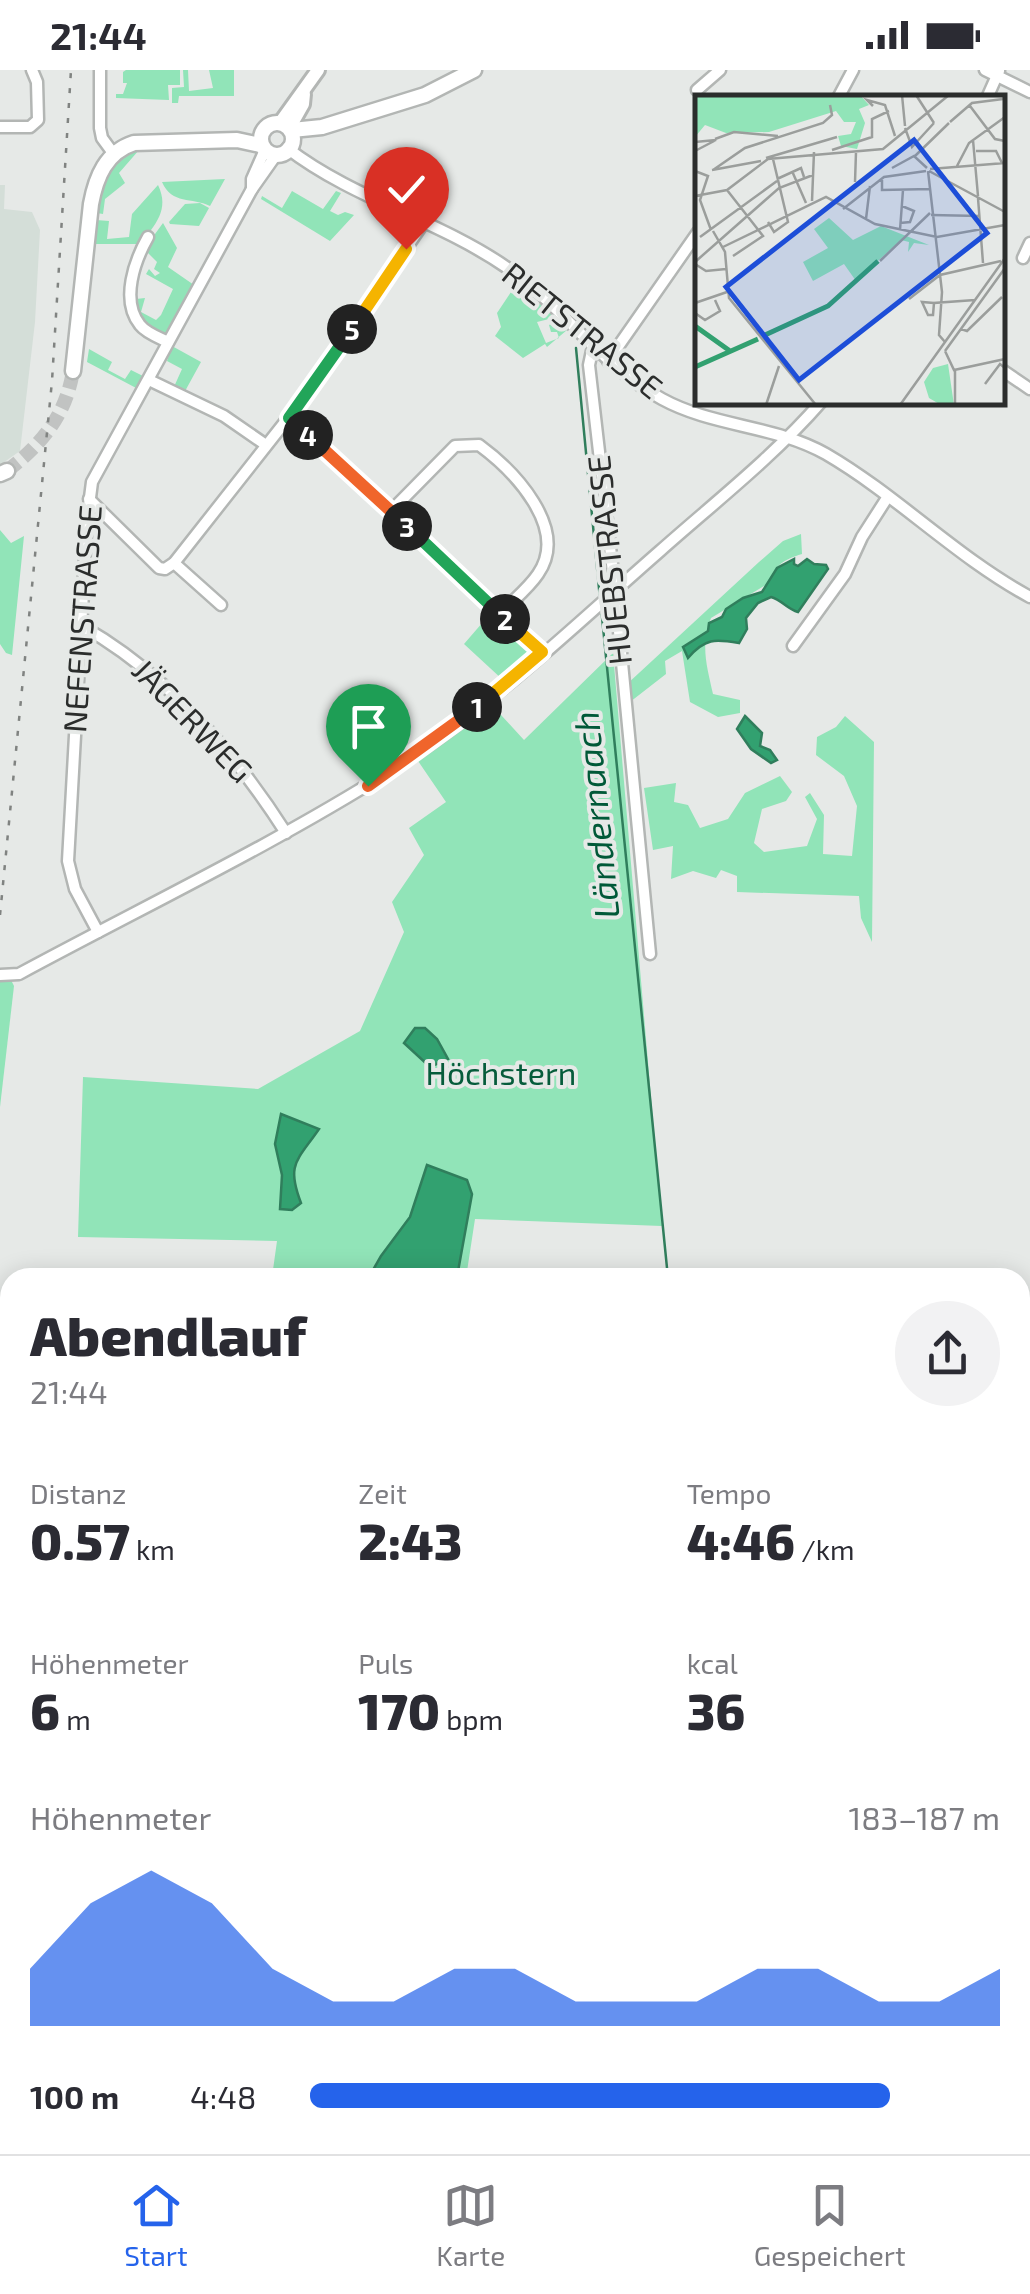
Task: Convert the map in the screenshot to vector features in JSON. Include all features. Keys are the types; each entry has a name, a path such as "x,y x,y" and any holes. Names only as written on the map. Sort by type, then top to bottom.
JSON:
{"main road":[{"path":"74,371 94,188 114,153 134,143 281,138 425,95 474,70"}],"street":[{"path":"0,127 30,128 38,120 37,82 32,70"},
{"path":"100,70 100,128 102,138 114,153"},
{"path":"281,138 303,104 304,94 318,70"},
{"path":"697,90 720,70"},
{"path":"840,95 853,70"},
{"path":"985,70 998,72 1030,92"},
{"path":"987,95 998,72"},
{"name":"NEFENSTRASSE","path":"98,932 70,877 68,861 92,482 252,189 252,179 281,138"},
{"name":"RIETSTRASSE","path":"281,138 359,190 506,267 555,305 608,361 642,386 691,413 788,437 823,452 983,570 1030,597"},
{"path":"89,499 159,568 174,564 289,418 424,222"},
{"path":"608,361 695,236"},
{"path":"148,237 133,270 131,286 136,316 144,329 168,342"},
{"path":"1022,258 1030,243"},
{"name":"HUEBSTRASSE","path":"593,346 589,365 650,954"},
{"path":"1005,372 1030,388"},
{"path":"149,380 224,416 266,445"},
{"path":"0,975 18,974 286,833 368,786 435,740 593,609 788,437 818,405"},
{"path":"289,418 542,652"},
{"path":"391,511 455,446 479,444 492,454 531,495 542,518 545,539 545,557 539,573 500,614"},
{"path":"793,646 845,574 866,529 888,498"},
{"path":"174,564 222,605"},
{"name":"JÄGERWEG","path":"82,626 132,656 164,682 254,784 286,833"}],"shaded area":[{"path":"0,185 5,185 4,209 32,212 40,230 35,322 20,451 0,465"},
{"path":"794,559 798,566 807,559 828,569 798,612 771,597 758,603 746,618 747,629 739,643 711,642 688,658 683,647 708,631 709,623 722,617 726,609 762,592 777,568"},
{"path":"745,716 762,733 760,746 770,750 777,760 771,763 751,749 737,729"},
{"path":"415,1028 425,1028 437,1039 448,1059 430,1067 404,1043"},
{"path":"281,1114 319,1129 296,1163 294,1179 301,1203 292,1210 280,1209 282,1175 275,1144"},
{"path":"427,1165 467,1180 472,1194 459,1268 374,1268 410,1217"}],"green space":[{"path":"126,70 180,70 180,85 168,85 169,100 116,98 116,94 123,94 127,83 123,83"},
{"path":"183,70 188,70 189,91 213,88 209,70 234,70 234,96 179,96 178,103 172,103 172,88 184,87"},
{"path":"139,150 119,173 125,183 105,199 103,214 97,213 100,193 113,166"},
{"path":"225,179 210,206 171,194 162,182"},
{"path":"158,185 162,209 141,244 94,244 96,220 109,221 107,239 129,237 132,214"},
{"path":"292,191 323,209 336,191 341,193 330,211 354,215 330,241 261,199 262,196 282,208"},
{"path":"200,203 209,208 199,226 170,224 185,204"},
{"path":"163,223 177,248 168,267 194,285 167,334 143,323 136,299 145,298 141,312 156,320 173,289 146,274 149,269 155,276 160,273 154,269 157,262 147,252 147,245"},
{"path":"515,286 523,286 557,314 537,322 546,343 556,339 523,358 495,336 501,327 497,313"},
{"path":"558,321 567,330 559,337 549,325"},
{"path":"172,346 201,362 184,393 173,389 182,369 167,361"},
{"path":"89,349 112,362 108,370 125,379 131,370 143,376 138,389 87,362"},
{"path":"0,530 11,543 24,536 12,655 0,644"},
{"path":"801,534 802,554 781,564 769,583 711,618 706,656 713,694 740,700 740,713 718,717 690,702 682,651 665,661 666,674 630,702 626,685 783,541"},
{"path":"496,616 531,651 503,680 464,644 483,622 487,625"},
{"name":"Höchstern","path":"613,653 662,1226 475,1219 468,1268 273,1268 277,1241 78,1237 83,1077 258,1089 360,1031 404,932 392,902 424,855 409,828 446,802 416,758 490,703 524,740"},
{"path":"845,716 874,742 872,942 861,918 859,896 737,892 737,876 721,870 716,878 693,871 671,879 673,846 653,850 644,788 676,783 674,802 688,805 700,828 728,819 745,793 780,776 792,792 786,801 762,809 754,843 764,852 807,846 817,819 805,797 810,793 824,815 823,854 852,856 857,806 844,776 816,755 817,737 836,727"},
{"path":"0,980 11,980 14,986 0,1107"}],"waterway":[{"name":"Ländernaach","path":"576,348 600,599"},
{"name":"Ländernaach","path":"601,607 667,1268"}],"tunnel":[{"path":"7,471 31,450 58,415 73,371"}],"railway":[{"path":"0,915 52,381 71,70"}],"route":[{"path":"368,786 435,740 542,652 289,418 406,249"}]}
